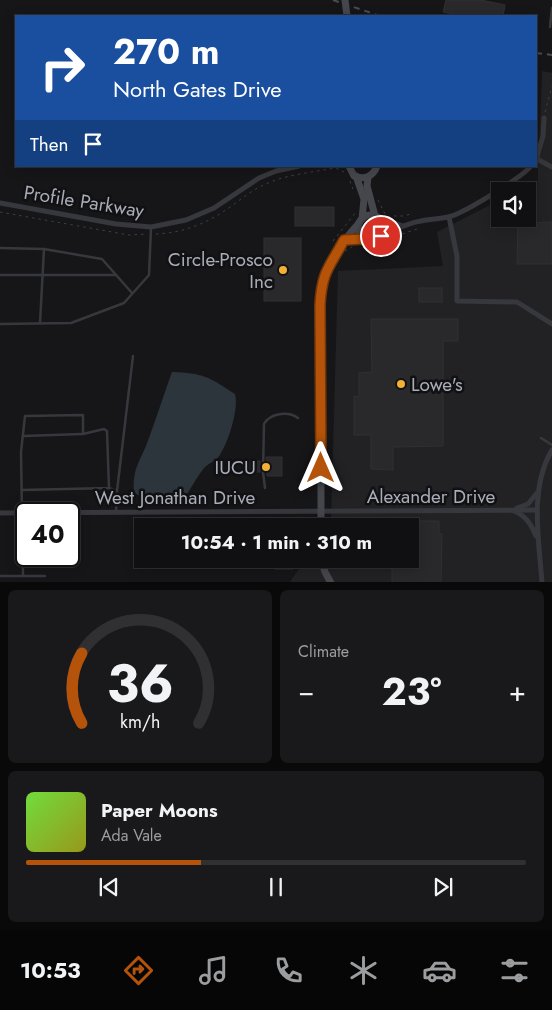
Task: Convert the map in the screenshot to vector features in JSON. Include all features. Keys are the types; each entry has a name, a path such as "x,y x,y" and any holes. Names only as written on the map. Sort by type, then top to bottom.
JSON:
{"street":[{"path":"345,0 347,15"},
{"path":"544,118 543,136 537,159 552,167"},
{"name":"Profile Parkway","path":"0,203 116,224 151,227 186,220 214,208 259,178 276,171 294,167"},
{"path":"347,167 356,176 364,199 360,234 365,242"},
{"path":"356,176 368,177 377,167"},
{"path":"344,240 365,242 375,240 403,226 460,213 522,175 530,167"},
{"path":"368,177 367,186 377,217 381,220 384,228 381,236"},
{"path":"321,518 321,291 326,271 344,240 368,216 377,217 403,226"},
{"path":"448,217 457,256 457,301 517,302 552,324"},
{"path":"542,582 536,510 546,462 552,450"},
{"name":"Alexander Drive","path":"512,510 528,504 534,499 542,479"},
{"name":"Alexander Drive","path":"321,510 536,510"},
{"name":"West Jonathan Drive","path":"80,512 321,510"},
{"name":"Alexander Drive","path":"512,510 522,514 528,520 538,539"},
{"name":"West Jonathan Drive","path":"0,513 15,513"},
{"path":"323,568 330,582"}],"lane":[{"path":"550,27 552,8"},
{"path":"0,324 71,323 124,303 149,275 151,227"},
{"path":"0,248 44,249 102,259 132,294"},
{"path":"40,324 44,249"},
{"path":"0,275 116,275"},
{"path":"116,512 133,356"},
{"path":"22,502 21,452 25,416 82,415 82,434"},
{"path":"265,488 263,472 264,424 266,419 272,415 293,415 298,418"},
{"path":"24,436 107,431 109,488"},
{"path":"541,438 552,445"},
{"path":"22,490 109,488 117,491"},
{"path":"22,567 22,576"},
{"path":"0,576 45,576"}],"path":[{"path":"544,118 545,107 552,86"},
{"path":"169,234 181,232 221,213 265,184 283,178 337,167 348,176 354,191"},
{"path":"376,196 385,213 391,217 410,214"},
{"path":"333,241 357,210"},
{"path":"0,212 136,235"},
{"path":"365,242 374,245 395,235 417,229"},
{"path":"345,251 353,246"}],"shaded area":[{"path":"542,71 552,73 552,582 290,582 300,568 419,568 419,518 331,518 338,271 443,266 437,232 491,205 491,227 536,227"},
{"path":"172,372 191,373 205,377 235,394 236,407 232,424 219,456 204,468 185,497 140,496 134,493 134,477"}],"building":[{"path":"446,0 481,0 505,5 503,15 459,15 443,12"},
{"path":"295,207 334,207 334,226 295,226"},
{"path":"536,222 552,222 552,264 517,264 518,227 536,227"},
{"name":"Circle-Prosco Inc","path":"264,238 301,238 301,301 264,301"},
{"path":"419,288 442,288 442,302 419,302"},
{"name":"Lowe's","path":"371,319 458,319 458,341 443,341 443,446 393,447 393,470 371,469 371,435 354,435 354,396 359,397 359,373 372,372"},
{"name":"IUCU","path":"266,457 282,457 282,476 267,476"},
{"path":"250,461 260,461 260,472 250,472"},
{"path":"419,521 439,521 439,533 442,534 441,582 392,582 392,568 419,568"},
{"path":"275,568 293,568 293,569"}],"railway":[{"path":"333,0 377,15"},
{"path":"537,53 552,55"}],"place":[{"name":"Circle-Prosco Inc","path":"283,270"},
{"name":"Lowe's","path":"401,384"},
{"name":"IUCU","path":"266,467"}],"route":[{"path":"321,468 320,305 323,279 344,240 364,239 371,241 381,236"}]}
